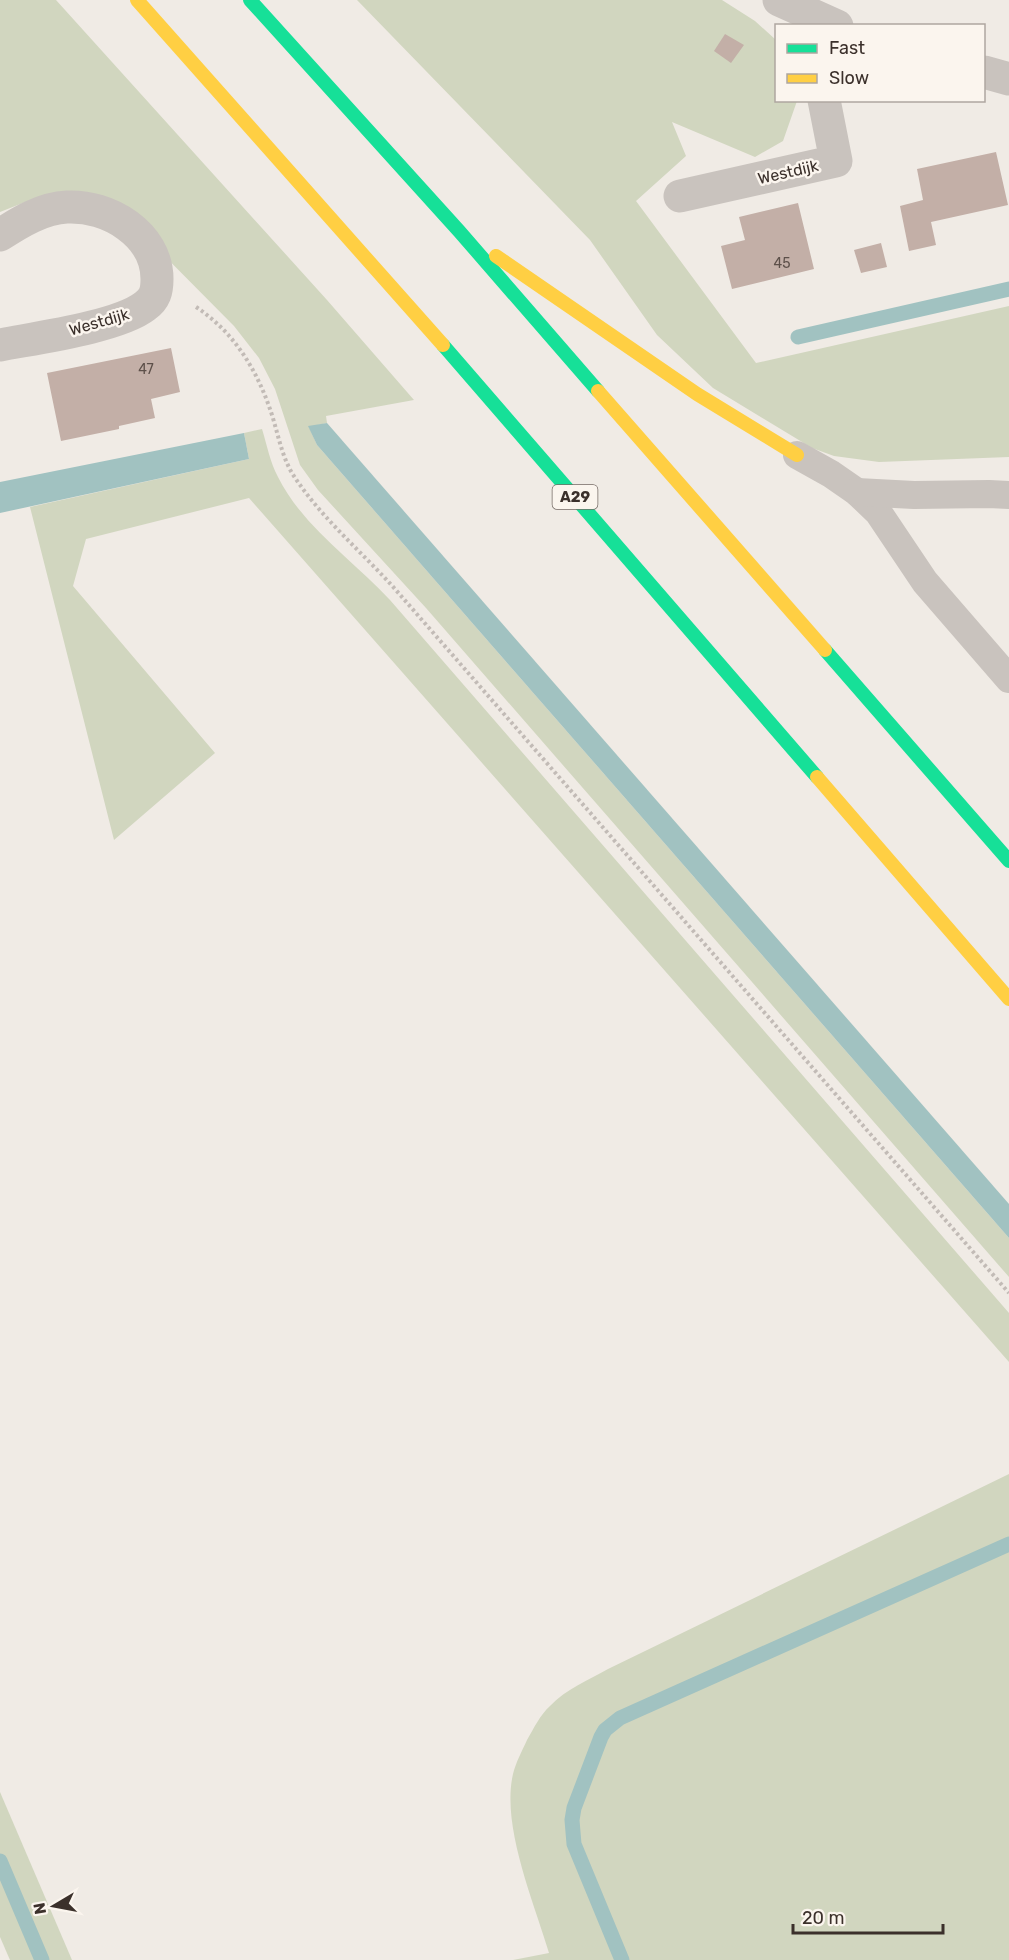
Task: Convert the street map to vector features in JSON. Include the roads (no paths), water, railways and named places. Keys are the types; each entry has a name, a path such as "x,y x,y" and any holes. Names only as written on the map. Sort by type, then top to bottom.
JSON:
{"highway":[{"name":"A29","path":"137,0 365,255 1009,999"},
{"path":"250,0 459,231 1009,861"},
{"path":"459,231 697,394 797,455"}],"street":[{"path":"779,0 827,24"},
{"path":"985,72 1009,78"},
{"name":"Westdijk","path":"680,196 836,161 824,102"},
{"name":"Westdijk","path":"0,234 44,212 66,207 85,207 129,225 143,240 152,255 157,270 154,298 143,308 101,324 0,345"}],"lane":[{"path":"797,455 857,492 878,512 925,582 1009,679"},
{"path":"857,492 914,495 1009,495"}],"water":[{"path":"327,423 1009,1204 1009,1238 317,445 308,426"},
{"path":"244,433 249,459 0,513 0,482"}],"waterway":[{"path":"798,337 1009,289"},
{"path":"622,1960 574,1844 572,1820 574,1808 605,1730 620,1718 1009,1544"},
{"path":"0,1861 42,1960"}]}
